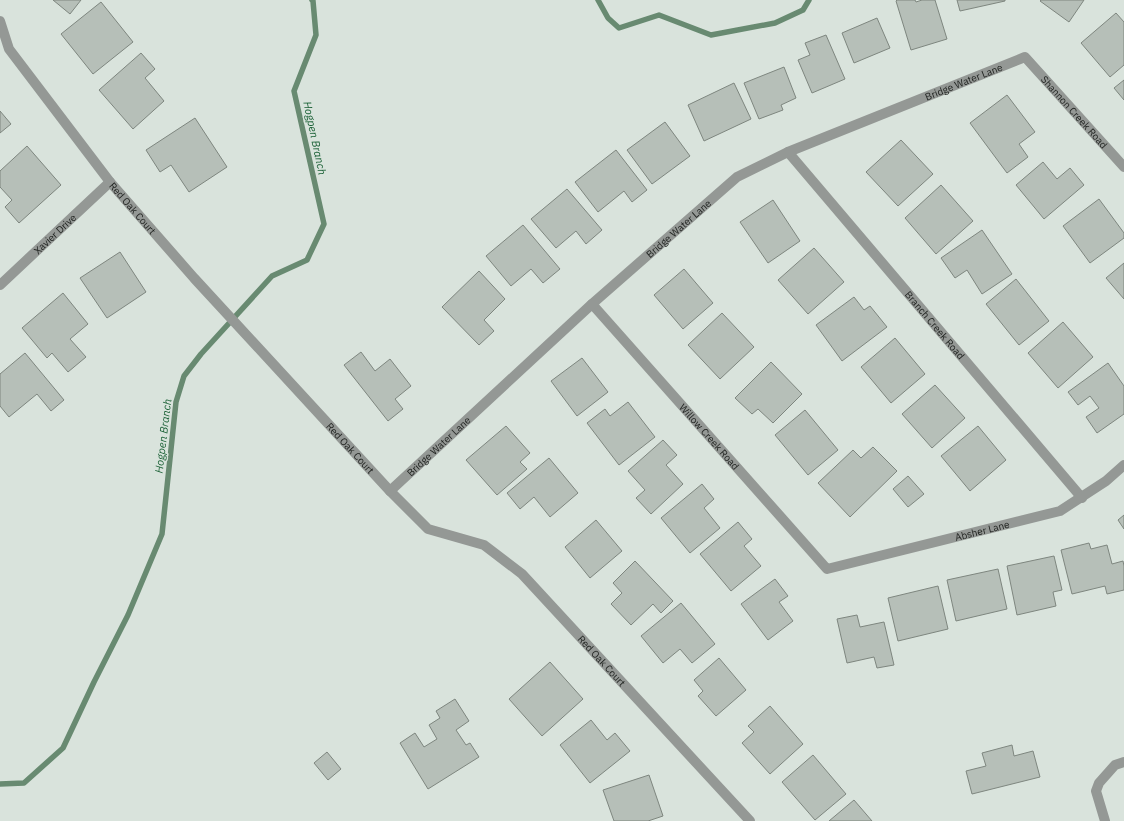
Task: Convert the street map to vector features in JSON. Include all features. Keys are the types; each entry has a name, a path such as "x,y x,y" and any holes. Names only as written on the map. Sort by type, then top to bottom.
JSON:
{"street":[{"name":"Red Oak Court","path":"0,21 9,49 110,182 194,278 390,491 428,529 484,546 522,574 750,821"},
{"name":"Bridge Water Lane","path":"390,491 592,304 737,177 788,152 1025,57"},
{"name":"Shannon Creek Road","path":"1025,57 1124,167"},
{"name":"Branch Creek Road","path":"788,152 1082,498"},
{"name":"Xavier Drive","path":"0,285 110,182"},
{"name":"Willow Creek Road","path":"592,304 827,569"},
{"name":"Absher Lane","path":"827,569 1060,511 1106,482 1124,465"},
{"path":"1105,821 1096,791 1099,783 1115,766 1124,762"}],"building":[{"path":"53,0 81,0 70,14"},
{"path":"915,0 916,2 922,0 935,0 947,39 911,50 896,1"},
{"path":"957,0 1005,0 1005,1 960,11"},
{"path":"1084,0 1069,22 1040,1"},
{"path":"101,2 133,42 93,74 61,34"},
{"path":"1116,13 1124,22 1124,65 1110,77 1081,43"},
{"path":"877,18 890,48 854,63 842,33"},
{"path":"826,35 845,79 812,93 798,60 810,55 805,43"},
{"path":"141,53 155,69 145,78 164,101 133,129 99,90"},
{"path":"784,67 796,98 781,105 783,110 759,119 744,83"},
{"path":"1124,80 1124,100 1114,88"},
{"path":"734,83 751,119 704,141 688,105"},
{"path":"1007,95 1035,132 1019,144 1028,157 1007,173 970,123"},
{"path":"0,111 11,124 0,133"},
{"path":"195,118 227,167 189,192 171,165 160,172 146,150"},
{"path":"665,122 690,156 652,184 627,150"},
{"path":"901,140 933,174 898,206 866,172"},
{"path":"27,146 61,185 19,223 5,207 12,200 0,187 0,171"},
{"path":"616,150 647,190 632,202 624,191 598,212 575,182"},
{"path":"1043,162 1057,179 1070,168 1084,185 1044,219 1016,185"},
{"path":"941,185 973,221 936,254 905,218"},
{"path":"567,189 602,230 586,244 576,231 556,248 531,219"},
{"path":"1099,199 1124,233 1124,238 1090,263 1063,226"},
{"path":"773,200 800,241 768,263 740,222"},
{"path":"523,225 560,269 543,283 531,269 511,286 486,256"},
{"path":"982,230 1012,274 982,294 967,270 955,278 941,258"},
{"path":"814,248 844,282 808,314 778,280"},
{"path":"120,252 146,292 107,318 80,278"},
{"path":"1124,263 1124,299 1106,278"},
{"path":"684,269 713,303 683,329 654,295"},
{"path":"479,271 505,299 484,320 494,331 479,345 442,307"},
{"path":"1016,279 1049,321 1019,345 986,304"},
{"path":"63,293 88,324 70,339 86,357 68,372 52,353 47,358 22,328"},
{"path":"854,297 864,310 870,306 887,327 842,361 816,325"},
{"path":"722,313 754,347 720,379 688,345"},
{"path":"1063,322 1093,357 1058,388 1028,353"},
{"path":"895,338 925,374 891,403 861,367"},
{"path":"361,352 375,371 390,359 411,386 395,399 403,409 388,421 344,365"},
{"path":"25,353 64,400 51,411 37,394 9,417 0,406 0,374"},
{"path":"582,358 608,392 577,416 551,381"},
{"path":"771,362 802,394 773,423 758,409 752,414 735,398"},
{"path":"1108,363 1124,386 1124,414 1097,433 1086,417 1099,408 1090,396 1078,405 1068,392"},
{"path":"935,385 965,418 932,448 902,414"},
{"path":"628,402 655,437 619,465 587,423 605,409 610,416"},
{"path":"805,410 838,450 808,475 775,435"},
{"path":"506,426 530,453 520,462 527,469 497,495 466,460"},
{"path":"978,426 1006,460 970,491 941,456"},
{"path":"663,440 677,455 666,465 683,484 651,514 636,498 645,490 628,471"},
{"path":"873,447 897,471 850,517 818,483 853,450 861,458"},
{"path":"549,458 578,493 550,517 534,497 520,509 507,493"},
{"path":"908,476 924,494 908,507 893,489"},
{"path":"702,484 714,499 704,508 720,528 690,553 661,518"},
{"path":"1124,515 1124,529 1118,520"},
{"path":"596,520 622,551 590,578 565,547"},
{"path":"738,522 752,539 744,546 761,566 731,591 700,554"},
{"path":"1089,543 1091,549 1107,545 1112,564 1123,561 1124,590 1107,594 1105,586 1072,594 1061,550"},
{"path":"1054,556 1062,590 1053,592 1056,606 1017,615 1007,566"},
{"path":"635,561 673,601 661,613 653,604 631,625 611,604 622,593 613,583"},
{"path":"998,569 1007,609 956,621 947,580"},
{"path":"775,579 788,596 779,602 793,621 768,640 741,604"},
{"path":"938,586 948,629 898,641 888,598"},
{"path":"681,603 715,644 692,663 680,649 663,663 641,636"},
{"path":"857,615 860,627 884,622 894,665 877,668 874,657 847,663 837,619"},
{"path":"719,658 746,690 716,716 698,696 703,691 694,680"},
{"path":"550,662 583,699 542,736 509,699"},
{"path":"455,699 469,721 456,730 466,745 470,743 479,757 428,789 400,743 415,733 424,747 437,739 429,725 440,718 436,711"},
{"path":"770,706 803,744 770,774 742,743 754,732 748,726"},
{"path":"591,720 607,740 615,733 630,751 590,783 560,745"},
{"path":"1012,745 1014,756 1033,751 1040,777 972,794 966,771 986,766 982,753"},
{"path":"327,752 341,769 328,780 314,763"},
{"path":"813,755 846,794 815,820 782,782"},
{"path":"649,775 663,816 648,821 614,821 603,790"},
{"path":"854,800 872,821 829,821"}],"waterway":[{"name":"Hogpen Branch","path":"0,784 24,783 63,748 128,615 162,534 176,402 184,376 201,354 272,276 307,260 324,224 294,91 316,35 312,0"},
{"name":"Hogpen Branch","path":"598,0 608,18 619,28 659,15 711,35 775,23 803,10 809,0"}]}
